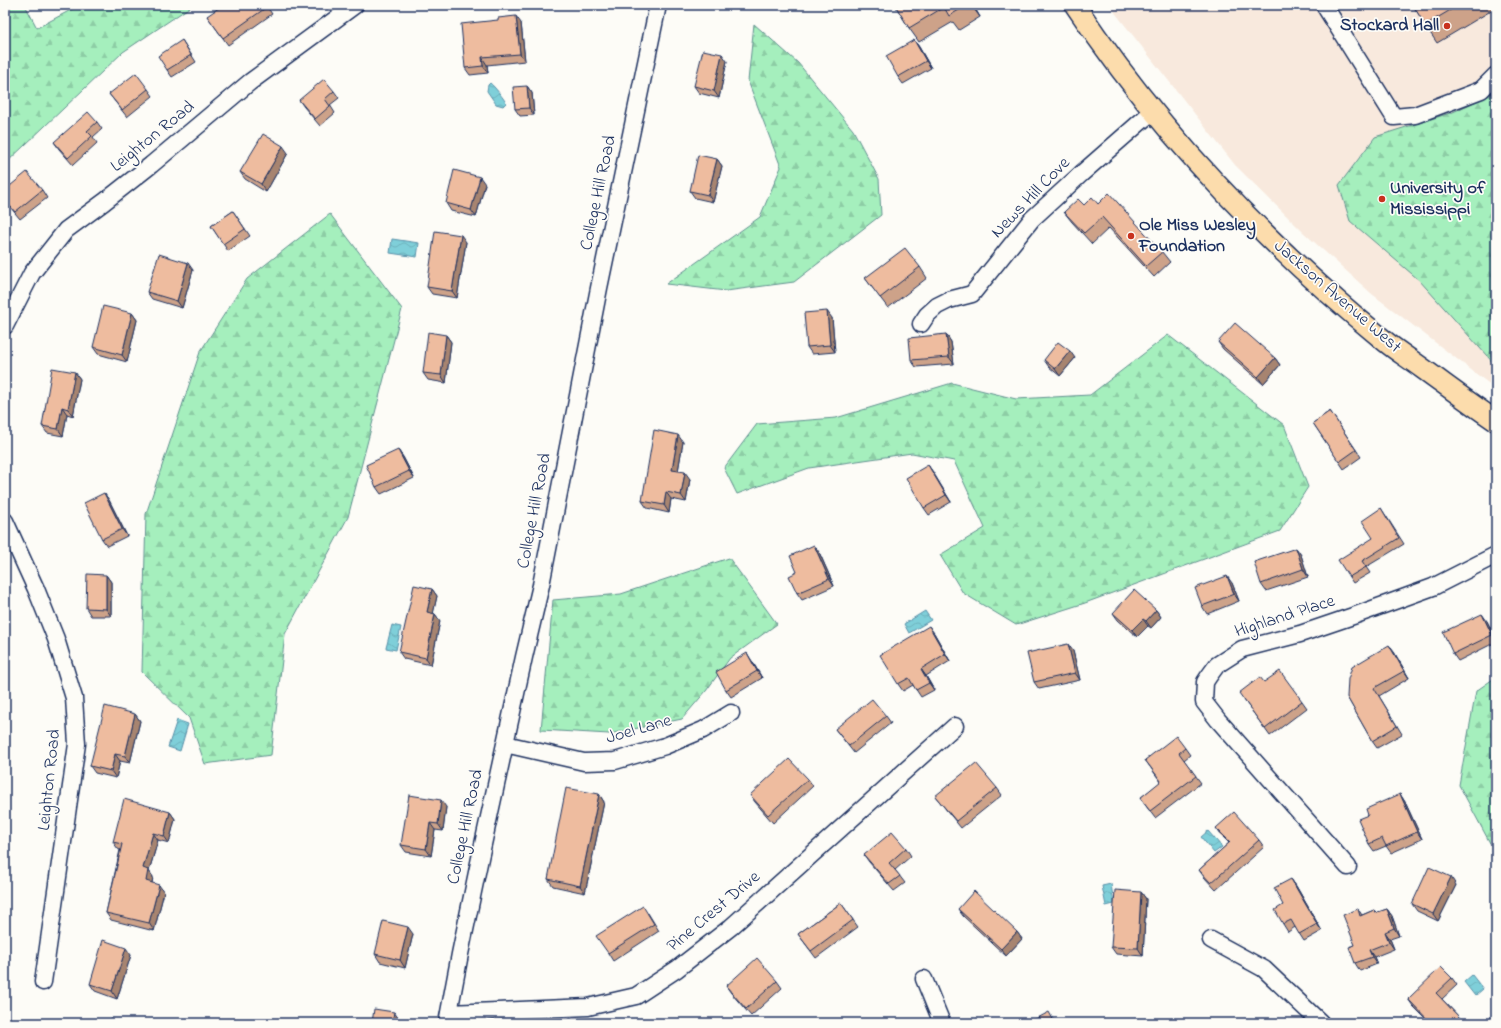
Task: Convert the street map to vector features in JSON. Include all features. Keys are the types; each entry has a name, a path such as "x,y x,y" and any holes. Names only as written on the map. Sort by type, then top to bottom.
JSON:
{"main road":[{"name":"Jackson Avenue West","path":"1075,5 1090,29 1153,111 1226,196 1293,261 1386,342 1496,422"}],"street":[{"name":"Leighton Road","path":"5,326 32,273 66,230 151,165 250,82 355,5"},
{"name":"College Hill Road","path":"448,1018 460,954 505,744 541,585 598,295 658,5"},
{"path":"1324,5 1394,117 1415,115 1481,90 1496,75"},
{"name":"News Hill Cove","path":"921,324 927,315 937,306 949,300 972,294 1032,219 1153,111"},
{"name":"Leighton Road","path":"5,520 36,589 56,639 74,698 77,744 43,982"},
{"name":"Highland Place","path":"1348,868 1218,720 1204,702 1205,682 1217,665 1242,649 1300,634 1426,590 1496,556"},
{"name":"Joel Lane","path":"505,744 584,762 615,761 665,746 703,730 731,713"},
{"name":"Pine Crest Drive","path":"448,1018 588,1007 636,996 677,969 731,927 955,726"},
{"path":"1211,940 1264,969 1321,1023"},
{"path":"924,979 942,1023"}],"shaded area":[{"name":"University of Mississippi","path":"1109,5 1496,5 1496,389 1372,294 1303,232 1235,165"}],"green space":[{"path":"5,5 25,5 37,28 80,5 193,5 123,52 5,164"},
{"path":"754,24 798,63 853,130 879,179 881,215 794,282 726,291 666,284 760,217 781,167 748,81"},
{"path":"1496,92 1496,366 1419,280 1350,221 1339,185 1375,137 1453,112"},
{"path":"330,214 402,309 348,517 285,634 271,755 205,764 189,718 142,672 146,514 200,352 247,279"},
{"path":"1168,335 1284,425 1308,487 1280,531 1085,603 1016,625 963,593 940,555 985,528 954,461 912,453 809,468 737,494 724,468 757,424 836,418 952,383 1016,399 1090,395"},
{"path":"729,558 777,624 730,658 706,691 682,719 609,734 541,730 553,600 621,594"},
{"path":"1496,677 1496,848 1490,843 1459,785 1476,691"}],"water":[{"path":"490,83 505,101 506,103 503,106 496,104 487,91"},
{"path":"392,239 419,243 417,257 390,253"},
{"path":"925,611 931,620 909,633 904,624"},
{"path":"392,625 401,627 396,650 386,648"},
{"path":"177,720 188,724 180,751 168,747"},
{"path":"1208,831 1222,847 1214,853 1201,837"},
{"path":"1111,884 1114,904 1106,906 1102,886"},
{"path":"1472,975 1483,989 1475,996 1464,982"}],"building":[{"path":"223,5 266,5 267,7 223,38 207,16"},
{"path":"895,5 967,5 949,16 944,7 909,28"},
{"path":"1413,5 1459,5 1425,25"},
{"path":"516,16 520,54 482,57 483,66 465,68 461,24 498,20 498,18"},
{"path":"182,40 191,55 167,70 158,56"},
{"path":"914,40 926,61 898,77 886,56"},
{"path":"703,50 722,54 714,91 694,86"},
{"path":"136,73 148,89 122,110 109,94"},
{"path":"324,79 334,91 325,99 330,106 315,119 299,100"},
{"path":"527,86 529,108 515,109 513,87"},
{"path":"88,112 97,122 87,131 92,136 68,158 54,142"},
{"path":"263,134 283,146 261,184 240,172"},
{"path":"698,155 717,159 708,195 690,191"},
{"path":"454,170 480,177 471,210 446,203"},
{"path":"27,172 42,190 15,212 5,200 5,190"},
{"name":"Ole Miss Wesley Foundation","path":"1109,193 1162,252 1146,266 1102,217 1084,233 1064,212 1078,199 1084,205 1092,197 1098,204"},
{"path":"233,211 245,229 223,244 211,226"},
{"path":"435,231 461,235 452,291 427,287"},
{"path":"905,248 920,267 880,298 865,278"},
{"path":"159,254 188,263 177,301 147,292"},
{"path":"103,306 132,313 122,355 93,347"},
{"path":"827,311 830,345 807,347 804,313"},
{"path":"1235,323 1275,358 1258,377 1218,342"},
{"path":"428,332 446,335 441,375 423,373"},
{"path":"946,334 949,357 911,360 909,338"},
{"path":"1058,342 1070,351 1055,369 1044,360"},
{"path":"52,368 75,372 68,409 62,407 58,429 42,426"},
{"path":"1330,411 1356,450 1339,462 1313,423"},
{"path":"654,430 678,435 672,470 685,472 681,495 666,492 664,505 642,501"},
{"path":"398,450 409,471 376,487 366,465"},
{"path":"928,465 946,495 924,508 906,478"},
{"path":"104,493 122,529 102,539 84,503"},
{"path":"1381,508 1399,538 1362,561 1366,567 1349,577 1338,560 1373,538 1362,521"},
{"path":"814,545 829,579 797,593 789,576 797,572 790,556"},
{"path":"1296,548 1303,569 1261,584 1254,562"},
{"path":"87,574 106,575 106,609 86,608"},
{"path":"1227,576 1234,594 1202,606 1195,588"},
{"path":"414,585 432,589 427,612 435,614 426,658 399,652"},
{"path":"1134,590 1156,610 1146,621 1143,619 1132,630 1113,613"},
{"path":"1482,614 1492,635 1453,654 1443,632"},
{"path":"929,626 945,654 921,669 929,683 916,690 909,678 898,684 880,655"},
{"path":"1068,644 1075,673 1034,682 1027,653"},
{"path":"1389,645 1404,671 1374,688 1397,726 1372,741 1347,697 1348,679 1352,667"},
{"path":"747,653 757,671 726,690 716,672"},
{"path":"1280,671 1302,701 1265,729 1239,693 1260,677 1264,682"},
{"path":"872,699 886,716 849,746 835,729"},
{"path":"105,706 135,714 125,756 115,754 111,771 90,766"},
{"path":"1176,736 1185,748 1179,753 1196,776 1150,811 1140,798 1161,781 1145,760"},
{"path":"789,759 808,779 768,815 750,795"},
{"path":"976,763 997,788 956,821 935,796"},
{"path":"566,788 599,794 580,886 548,879"},
{"path":"1400,794 1417,832 1386,846 1382,838 1369,844 1358,819 1368,815 1366,809"},
{"path":"409,795 441,800 438,824 430,823 426,849 401,845"},
{"path":"124,799 170,812 164,836 153,833 143,868 148,870 146,881 159,885 149,923 106,913 122,844 113,842"},
{"path":"1234,812 1259,840 1211,883 1199,870 1230,842 1216,828"},
{"path":"892,832 906,848 889,863 900,876 889,884 864,855"},
{"path":"1429,867 1451,877 1433,914 1412,904"},
{"path":"1291,879 1317,924 1299,934 1291,920 1283,924 1275,910 1283,905 1274,888"},
{"path":"1115,890 1141,892 1138,948 1111,947"},
{"path":"974,891 1017,932 1001,949 958,909"},
{"path":"841,903 853,920 811,951 798,934"},
{"path":"643,906 654,924 608,953 596,936"},
{"path":"1358,909 1360,916 1374,910 1375,913 1387,909 1394,928 1385,932 1389,942 1369,950 1372,957 1355,963 1349,947 1355,945 1343,915"},
{"path":"383,921 408,927 400,960 375,954"},
{"path":"103,940 126,948 112,991 90,984"},
{"path":"757,958 777,981 746,1009 726,986"},
{"path":"1441,967 1452,978 1436,993 1460,1018 1455,1023 1431,1023 1408,999"},
{"path":"374,1009 394,1012 392,1023 372,1023"},
{"path":"1049,1012 1055,1023 1030,1022"}],"place":[{"name":"Stockard Hall","path":"1447,26"},
{"name":"University of Mississippi","path":"1382,199"},
{"name":"Ole Miss Wesley Foundation","path":"1131,236"}]}
